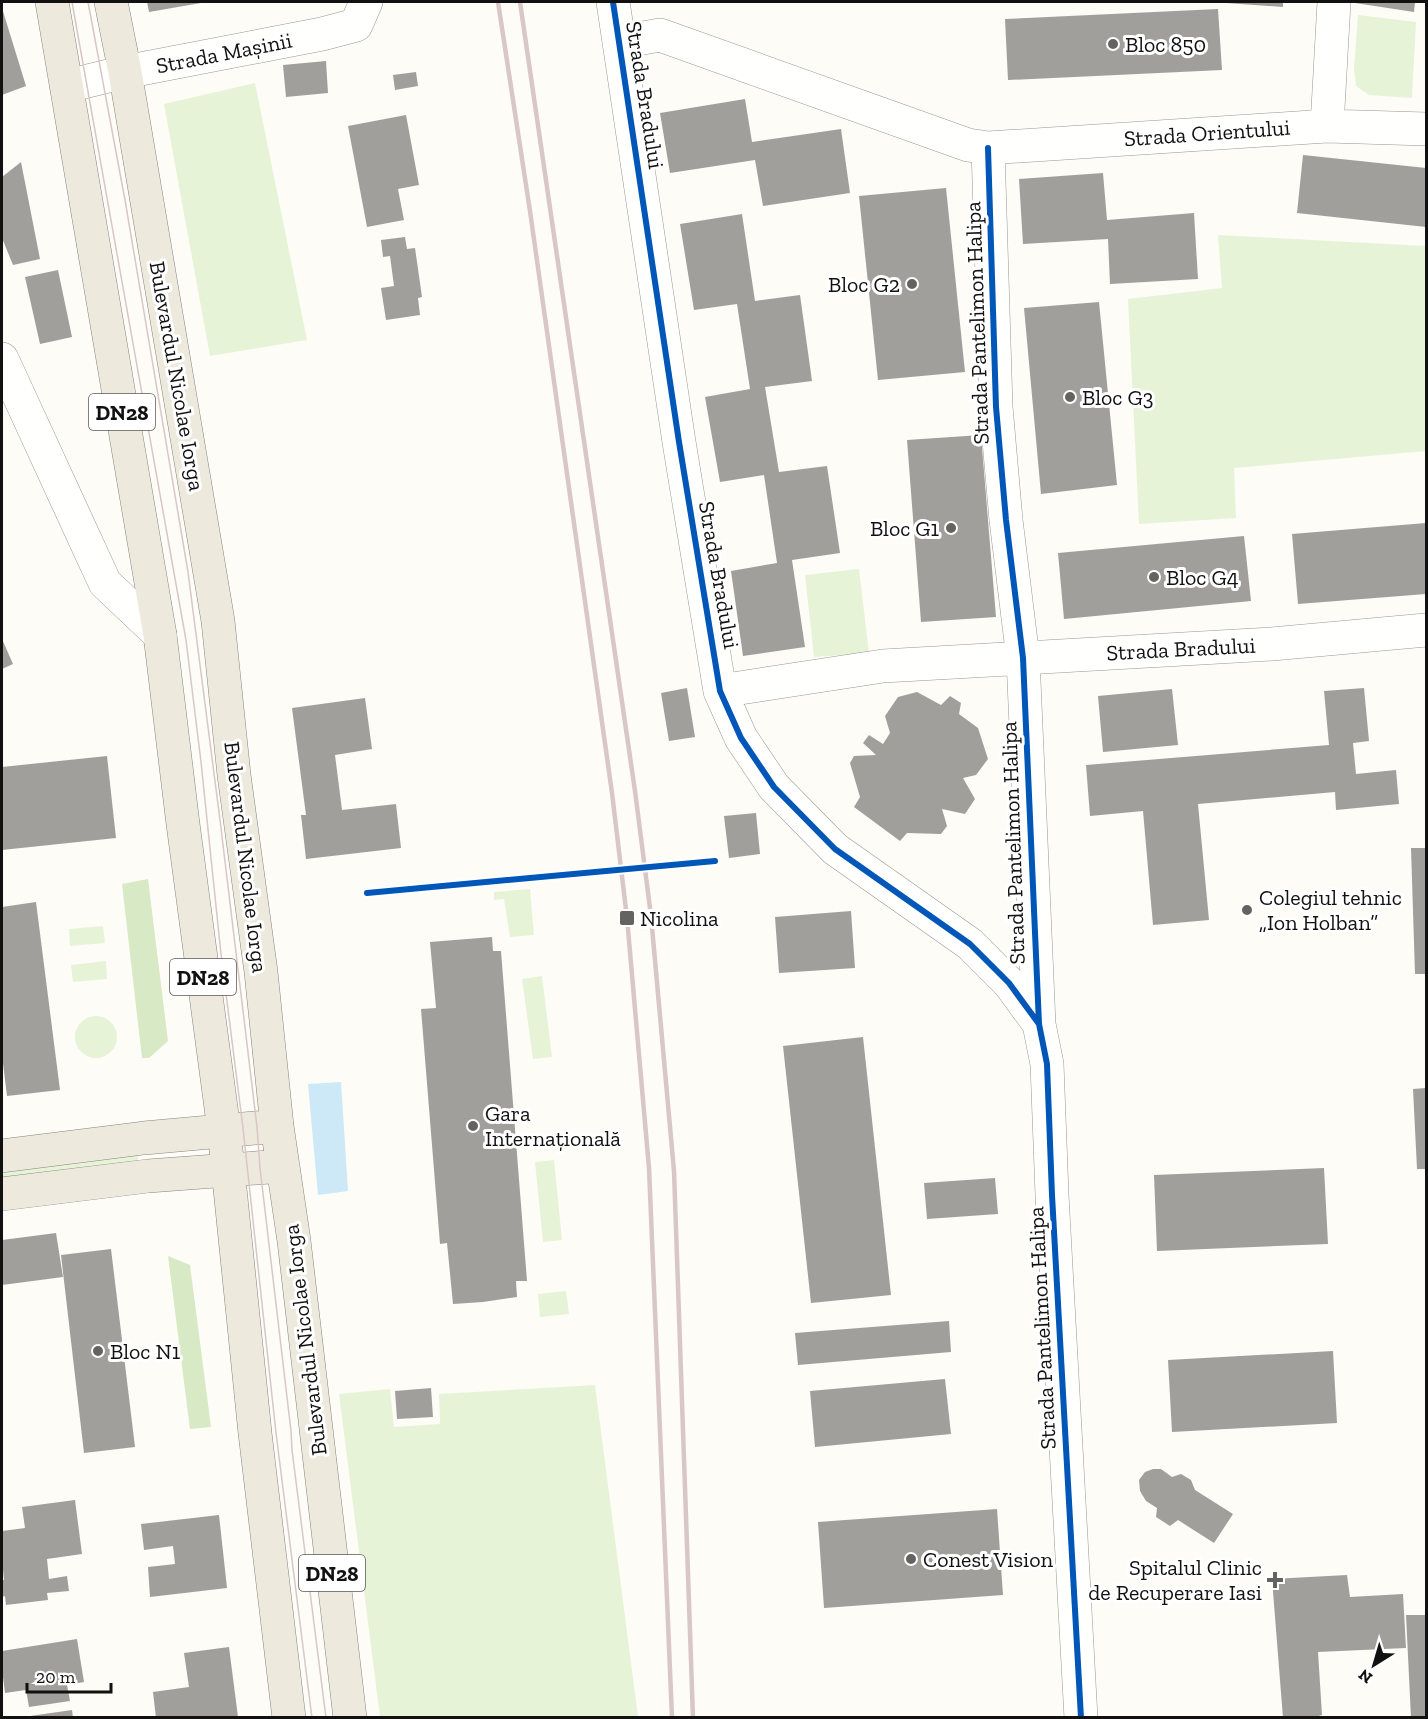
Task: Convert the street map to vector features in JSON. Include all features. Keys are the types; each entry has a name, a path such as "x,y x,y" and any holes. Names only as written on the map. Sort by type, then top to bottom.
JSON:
{"main road":[{"name":"DN28","path":"52,2 160,634 184,836 224,1130 255,1433 289,1718"},
{"name":"Bulevardul Nicolae Iorga","path":"111,2 125,72 218,621 234,775 261,972 277,1126 294,1241 350,1718"},
{"path":"2,1156 144,1138 277,1126"},
{"path":"2,1194 148,1176 283,1166"}],"street":[{"name":"Strada Mașinii","path":"67,86 356,25 366,2"},
{"name":"Strada Bradului","path":"613,2 679,442 720,691 741,738 774,787 836,849 970,944 1009,982 1039,1024"},
{"path":"1327,126 1334,2"},
{"path":"620,42 660,35 968,145 988,148"},
{"name":"Strada Orientului","path":"988,148 1327,126 1426,129"},
{"name":"Strada Pantelimon Halipa","path":"988,148 996,407 1006,520 1023,658 1039,1024 1047,1064 1082,1718"},
{"path":"2,359 105,583 160,634"},
{"name":"Strada Bradului","path":"720,691 883,666 1272,644 1426,630"}],"green space":[{"path":"1358,15 1416,22 1412,98 1369,95 1356,86 1354,69"},
{"path":"255,83 307,340 210,356 164,104"},
{"path":"1218,235 1426,246 1426,451 1234,468 1236,518 1139,524 1128,299 1222,288"},
{"path":"859,569 869,653 814,657 805,575"},
{"path":"148,879 168,1041 149,1058 142,1058 122,884"},
{"path":"530,889 534,935 510,937 504,899 494,900 494,892"},
{"path":"103,926 105,943 70,946 69,929"},
{"path":"106,961 107,979 73,982 71,965"},
{"path":"542,976 552,1057 533,1059 522,979"},
{"path":"96,1016 111,1022 117,1037 111,1052 96,1058 81,1052 75,1037 81,1022"},
{"path":"138,1154 138,1163 2,1180 2,1170"},
{"path":"554,1160 562,1240 543,1242 535,1162"},
{"path":"168,1256 190,1265 211,1427 190,1429"},
{"path":"566,1291 569,1314 540,1317 538,1294"},
{"path":"595,1385 638,1717 380,1717 339,1394 390,1389 394,1427 440,1424 439,1394"}],"water":[{"path":"341,1082 348,1191 318,1195 308,1084"}],"building":[{"path":"147,2 201,2 201,3 149,12"},
{"path":"1283,2 1283,7 1226,3"},
{"path":"1355,2 1415,2 1414,12"},
{"path":"2,8 26,86 2,95"},
{"name":"Bloc 850","path":"1218,9 1222,70 1008,80 1005,19"},
{"path":"326,61 328,93 286,97 283,65"},
{"path":"416,72 418,86 395,90 393,75"},
{"path":"745,99 752,142 841,129 850,193 763,206 755,160 670,173 660,113"},
{"path":"406,115 419,185 398,189 404,220 367,227 348,126"},
{"path":"1303,155 1426,168 1426,227 1297,213"},
{"path":"21,162 40,259 13,265 2,238 2,177"},
{"path":"1103,173 1107,220 1194,213 1198,279 1110,284 1108,239 1023,244 1019,179"},
{"name":"Bloc G2","path":"946,188 965,372 878,380 859,196"},
{"path":"742,214 755,301 800,295 812,381 765,387 779,472 827,466 840,553 792,560 805,647 743,656 731,571 777,563 764,475 720,482 705,397 750,389 737,304 694,310 680,224"},
{"path":"405,237 407,249 415,248 422,297 418,298 420,315 386,320 381,288 394,286 390,256 383,257 381,240"},
{"path":"58,270 72,337 40,344 25,277"},
{"name":"Bloc G3","path":"1099,302 1117,485 1041,494 1024,308"},
{"name":"Bloc G1","path":"981,435 996,617 921,622 907,440"},
{"path":"1426,523 1426,594 1298,604 1292,534"},
{"name":"Bloc G4","path":"1244,536 1251,601 1064,619 1058,553"},
{"path":"2,639 13,664 2,669"},
{"path":"687,688 695,737 669,741 661,693"},
{"path":"1364,688 1369,741 1353,743 1356,774 1396,770 1399,804 1336,810 1335,792 1198,804 1209,920 1153,925 1143,811 1090,816 1086,765 1329,745 1324,691"},
{"path":"1172,689 1178,745 1103,752 1098,696"},
{"path":"917,692 941,705 950,696 961,703 959,714 978,728 988,759 976,775 963,778 975,799 965,814 942,809 947,826 941,834 907,833 900,841 854,807 860,797 850,763 854,756 876,755 863,743 869,735 883,744 890,733 885,716 898,697"},
{"path":"365,698 372,749 335,755 342,810 396,804 401,848 306,859 301,815 306,815 292,708"},
{"path":"107,756 116,838 2,850 2,767"},
{"path":"756,813 760,854 729,858 724,816"},
{"path":"1411,848 1426,848 1426,974 1415,974"},
{"path":"36,902 60,1090 7,1096 2,1055 2,907"},
{"path":"851,911 855,968 779,973 775,917"},
{"name":"Gara Internațională","path":"492,937 493,951 501,951 527,1281 516,1281 517,1297 453,1304 447,1243 440,1244 421,1009 436,1008 430,942"},
{"path":"863,1037 891,1295 811,1303 783,1046"},
{"path":"1426,1088 1426,1169 1417,1169 1413,1089"},
{"path":"1324,1168 1328,1244 1157,1251 1154,1175"},
{"path":"995,1178 998,1214 927,1219 924,1183"},
{"path":"56,1233 63,1277 2,1285 2,1240"},
{"name":"Bloc N1","path":"111,1249 135,1447 84,1453 61,1255"},
{"path":"949,1321 951,1352 798,1365 795,1333"},
{"path":"1333,1351 1337,1423 1172,1432 1168,1360"},
{"path":"945,1379 951,1434 815,1447 810,1391"},
{"path":"431,1388 433,1417 397,1419 395,1391"},
{"path":"1161,1469 1172,1477 1181,1474 1191,1480 1195,1490 1233,1514 1214,1543 1178,1520 1170,1526 1156,1517 1157,1508 1146,1501 1140,1491 1139,1480 1145,1472"},
{"path":"75,1500 82,1554 47,1559 49,1579 67,1576 69,1591 47,1593 48,1600 6,1605 5,1596 2,1597 2,1580 4,1580 2,1531 25,1528 22,1507"},
{"name":"Conest Vision","path":"997,1509 1003,1595 824,1608 818,1522"},
{"path":"219,1515 227,1588 150,1597 148,1567 175,1564 173,1546 144,1550 141,1524"},
{"path":"1347,1575 1350,1597 1403,1594 1406,1648 1318,1652 1322,1715 1311,1718 1283,1718 1272,1579"},
{"path":"1406,1615 1426,1615 1426,1718 1411,1718"},
{"path":"77,1639 84,1682 67,1685 70,1701 29,1707 26,1690 5,1693 2,1651"},
{"path":"229,1647 238,1717 156,1718 153,1692 189,1687 184,1653"},
{"path":"72,1710 73,1718 31,1718 30,1716"}],"tram line":[{"path":"72,2 186,640 276,1433 312,1718"},
{"path":"88,2 125,200 188,572 257,1127 292,1450 326,1718"}],"railway":[{"path":"498,2 530,211 612,793 627,918 649,1168 672,1718"},
{"path":"520,2 635,791 651,916 674,1171 693,1718"}],"cycle path":[{"path":"613,2 679,442 720,691 741,738 774,787 835,849 970,944 1009,983 1039,1024"},
{"path":"988,148 996,407 1006,520 1023,658 1039,1024 1047,1064 1052,1195 1081,1718"},
{"path":"367,893 715,861"}],"place":[{"name":"Bloc 850","path":"1113,44"},
{"name":"Bloc G2","path":"912,284"},
{"name":"Bloc G3","path":"1070,397"},
{"name":"Bloc G1","path":"951,528"},
{"name":"Bloc G4","path":"1154,577"},
{"name":"Colegiul tehnic „Ion Holban”","path":"1247,910"},
{"name":"Nicolina","path":"627,918"},
{"name":"Gara Internațională","path":"473,1126"},
{"name":"Bloc N1","path":"98,1351"},
{"name":"Conest Vision","path":"911,1559"},
{"name":"Spitalul Clinic de Recuperare Iasi","path":"1275,1580"}]}
